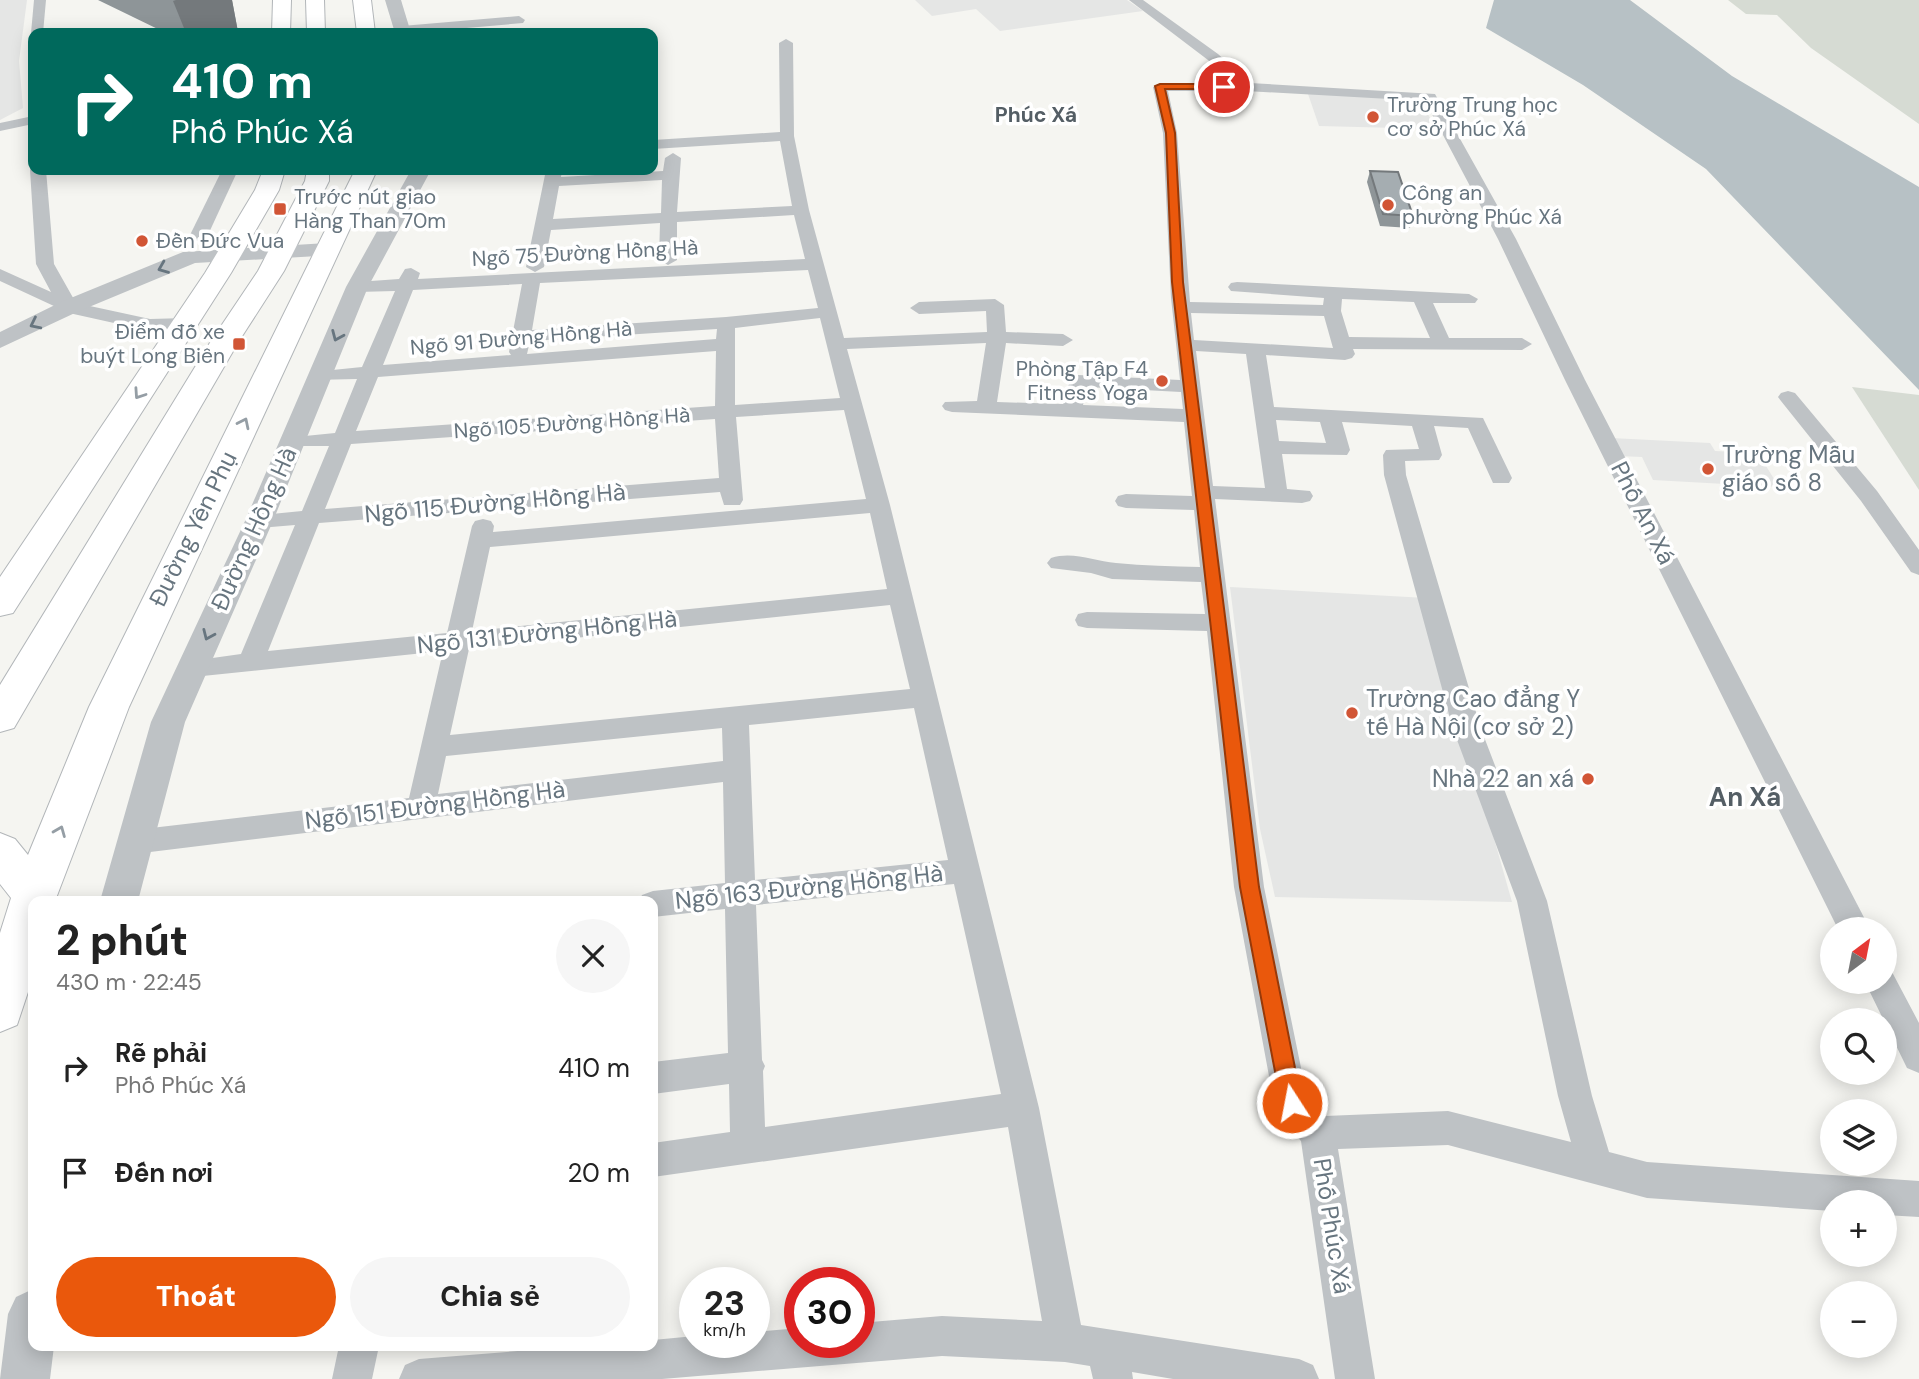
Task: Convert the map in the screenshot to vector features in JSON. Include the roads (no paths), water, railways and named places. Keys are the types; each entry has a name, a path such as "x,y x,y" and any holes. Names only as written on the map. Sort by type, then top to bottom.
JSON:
{"main road":[{"path":"281,28 282,0"},
{"path":"315,0 316,28"},
{"path":"365,0 366,28"},
{"path":"0,604 186,324 267,190 272,175"},
{"path":"0,718 204,376 282,252 318,175"},
{"name":"Đường Yên Phụ","path":"34,895 109,707 364,175"},
{"path":"0,851 34,895"},
{"name":"Đường Yên Phụ","path":"0,1010 8,945 28,907"}],"street":[{"path":"37,28 40,0"},
{"path":"393,0 401,28"},
{"path":"1135,0 1213,57 1245,87"},
{"path":"441,28 519,20"},
{"path":"786,43 787,136 801,210 879,505 1022,1108 1065,1342"},
{"name":"Phố Phúc Xá","path":"1245,87 1160,86 1170,133 1185,345 1250,887 1292,1103 1298,1114 1318,1133 1355,1379"},
{"name":"Phố An Xá","path":"1245,87 1430,97 1507,239 1575,380 1848,917"},
{"path":"0,127 28,121"},
{"path":"658,145 787,136"},
{"path":"668,260 670,175 675,144"},
{"path":"38,175 45,264 69,307"},
{"path":"198,237 228,175"},
{"name":"Đường Hồng Hà","path":"120,896 168,722 259,522 361,281 418,175"},
{"path":"517,361 553,176 670,175"},
{"path":"544,225 801,210"},
{"path":"0,341 69,307 191,257 327,250"},
{"name":"Ngõ 75 Đường Hồng Hà","path":"361,281 813,258"},
{"name":"Ngõ 75 Đường Hồng Hà","path":"533,273 668,260 813,258"},
{"path":"2,276 28,274 45,264"},
{"path":"2,276 69,307 149,325 186,324"},
{"name":"Đường Hồng Hà","path":"250,663 409,278"},
{"path":"1237,286 1333,302"},
{"path":"1181,307 1421,297 1469,299"},
{"path":"1421,297 1442,343"},
{"path":"1333,302 1342,344"},
{"path":"919,307 995,305 997,337 986,407"},
{"path":"733,518 725,412 726,333 828,312"},
{"name":"Ngõ 91 Đường Hồng Hà","path":"523,336 726,333"},
{"name":"Ngõ 91 Đường Hồng Hà","path":"320,376 517,361 726,333"},
{"path":"836,344 997,337 1063,340"},
{"path":"1185,345 1248,342 1522,344"},
{"path":"1248,342 1265,413 1277,495"},
{"path":"1342,344 1490,362"},
{"path":"1072,411 1078,381 1192,387"},
{"path":"1788,397 1869,496 1919,567"},
{"name":"Ngõ 105 Đường Hồng Hà","path":"292,442 852,403"},
{"path":"952,406 1195,416"},
{"path":"1265,413 1476,422 1501,478"},
{"path":"1270,447 1339,450 1329,415"},
{"path":"1421,419 1432,456 1394,455 1395,475 1467,729 1532,901 1575,1096 1596,1168"},
{"name":"Ngõ 115 Đường Hồng Hà","path":"259,522 731,484"},
{"path":"1126,501 1301,496"},
{"path":"421,807 488,503"},
{"name":"Ngõ 115 Đường Hồng Hà","path":"480,541 879,505"},
{"path":"1059,563 1093,565 1112,571 1212,575"},
{"name":"Ngõ 131 Đường Hồng Hà","path":"193,668 901,596"},
{"path":"1087,620 1217,623"},
{"path":"435,747 925,697"},
{"path":"735,716 748,1066 748,1146"},
{"name":"Ngõ 151 Đường Hồng Hà","path":"134,842 737,770"},
{"name":"Ngõ 163 Đường Hồng Hà","path":"658,903 966,870"},
{"path":"1887,994 1919,1057"},
{"path":"658,1077 748,1066"},
{"path":"658,1159 1022,1108"},
{"path":"1318,1133 1448,1128 1647,1180 1919,1199"},
{"path":"419,1379 942,1336 1065,1342 1110,1364 1299,1379"},
{"path":"24,1379 28,1350"},
{"path":"352,1379 358,1351"}],"place":[{"name":"Trường Trung học cơ sở Phúc Xá","path":"1373,117"},
{"name":"Công an phường Phúc Xá","path":"1388,205"},
{"name":"Trước nút giao Hàng Than 70m","path":"280,209"},
{"name":"Đền Đức Vua","path":"142,241"},
{"name":"Điểm đỗ xe buýt Long Biên","path":"239,344"},
{"name":"Phòng Tập F4 Fitness Yoga","path":"1162,381"},
{"name":"Trường Mẫu giáo số 8","path":"1708,469"},
{"name":"Trường Cao đẳng Y tế Hà Nội (cơ sở 2)","path":"1352,713"},
{"name":"Nhà 22 an xá","path":"1588,779"}],"district":[{"name":"Phúc Xá","path":"1036,115"},
{"name":"An Xá","path":"1745,797"}]}
